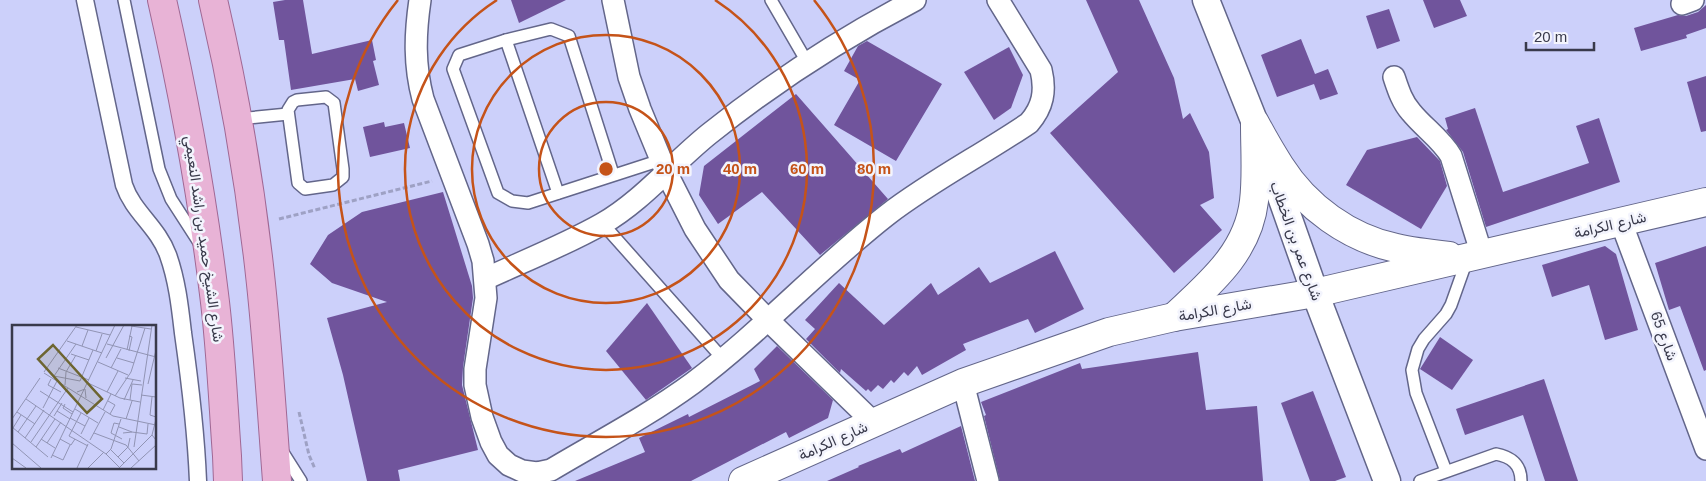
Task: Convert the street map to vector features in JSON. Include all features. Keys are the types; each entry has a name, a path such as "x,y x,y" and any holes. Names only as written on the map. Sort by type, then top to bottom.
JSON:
{"main road":[{"name":"شارع الشيخ حميد بن راشد النعيمي","path":"162,0 190,130 209,258 214,296 228,481"},
{"path":"213,0 238,119 261,283 277,481"},
{"path":"1255,123 1280,167 1295,186 1311,204 1350,231 1372,241 1395,248 1475,257"},
{"path":"1174,317 1222,270 1240,245 1249,224 1254,201 1255,123"},
{"name":"شارع الكرامة","path":"743,481 963,383 1109,332 1174,317 1315,293 1706,202"}],"street":[{"path":"85,0 124,185 132,202 150,222 160,237 173,271 188,365 198,481"},
{"path":"420,0 416,32 416,58 419,83 423,99 478,244 486,279 484,316 475,368 478,401 491,442 498,454 509,465 522,471 537,473 551,470 661,405 723,359 843,251 888,214 1029,123 1042,104 1044,81 1041,70 998,0"},
{"path":"613,0 629,77 663,166 695,229 712,257 729,280 768,320 874,423"},
{"path":"486,279 603,224 646,190 663,166 734,114 807,62 845,38 915,0"},
{"name":"شارع عمر بن الخطاب","path":"1206,0 1255,123 1315,293 1387,481"},
{"path":"1394,77 1400,94 1408,108 1443,144 1451,156 1475,257"},
{"name":"شارع 65","path":"1622,222 1706,449"},
{"path":"963,383 988,481"}],"lane":[{"path":"124,0 159,169 164,184 179,213 209,258"},
{"path":"771,0 807,62"},
{"path":"613,174 568,36 551,29 506,40 459,55 453,68 498,193 512,201 528,203 613,174 663,166"},
{"path":"506,40 558,193"},
{"path":"326,97 332,100 344,168 343,177 337,183 305,189 298,183 288,114 290,106 297,100 326,97"},
{"path":"238,119 288,114"},
{"path":"603,224 723,359"},
{"path":"1446,471 1416,393 1412,370 1418,348 1446,314 1475,257"},
{"path":"274,439 301,481"},
{"path":"1420,481 1496,454 1506,456 1514,461 1520,469 1521,481"}],"path":[{"path":"279,219 452,176"}],"building":[{"path":"303,0 312,54 372,40 376,60 373,61 379,85 358,91 355,79 291,90 284,40 279,40 273,2"},
{"path":"511,0 566,0 519,23"},
{"path":"1086,0 1139,0 1174,78 1183,119 1190,113 1209,152 1214,198 1200,205 1222,230 1174,273 1050,133 1118,72"},
{"path":"1423,0 1460,0 1467,16 1434,28"},
{"path":"1706,5 1706,28 1686,35 1687,38 1641,51 1634,28 1678,15 1686,16 1698,12"},
{"path":"1389,9 1400,41 1377,49 1366,16"},
{"path":"1301,39 1315,74 1328,69 1338,94 1320,100 1314,84 1277,97 1261,55"},
{"path":"867,41 942,84 896,161 834,125 860,80 844,71 858,46"},
{"path":"1009,47 1023,75 1011,108 994,120 964,72"},
{"path":"1706,76 1706,131 1701,132 1687,82"},
{"path":"796,94 888,199 820,255 762,192 718,224 699,195 704,166"},
{"path":"1475,108 1503,192 1589,163 1576,126 1599,118 1620,182 1486,227 1463,152 1446,130 1448,129 1445,118"},
{"path":"384,122 385,127 404,123 410,148 370,157 363,127"},
{"path":"1417,137 1440,161 1447,186 1421,229 1346,185 1367,150"},
{"path":"443,192 472,286 473,298 462,385 478,450 398,470 400,481 367,481 343,375 327,318 387,302 332,283 310,264 328,235 362,212"},
{"path":"1605,246 1616,254 1638,330 1605,340 1589,285 1552,297 1542,265"},
{"path":"1706,246 1706,370 1704,371 1680,306 1669,310 1655,263"},
{"path":"1055,251 1084,309 1035,333 1028,319 963,344 966,350 922,375 917,366 908,376 904,372 894,383 891,380 883,389 878,385 871,392 868,389 866,391 841,369 840,373 806,339 815,329 805,320 839,283 884,325 931,283 938,295 979,267 990,283"},
{"path":"647,303 692,368 646,400 606,351"},
{"path":"1440,337 1473,360 1452,390 1420,369"},
{"path":"777,346 833,400 828,418 789,438 786,432 691,481 575,481 645,452 639,438 688,414 689,417 760,381 754,369"},
{"path":"1198,352 1206,410 1257,406 1263,481 1000,481 984,416 986,415 981,402 1080,363 1082,369"},
{"path":"1544,379 1578,481 1545,481 1523,415 1465,435 1456,409"},
{"path":"1313,391 1346,477 1335,481 1310,481 1281,403"},
{"path":"961,426 975,481 827,481 900,449 902,453"}]}
